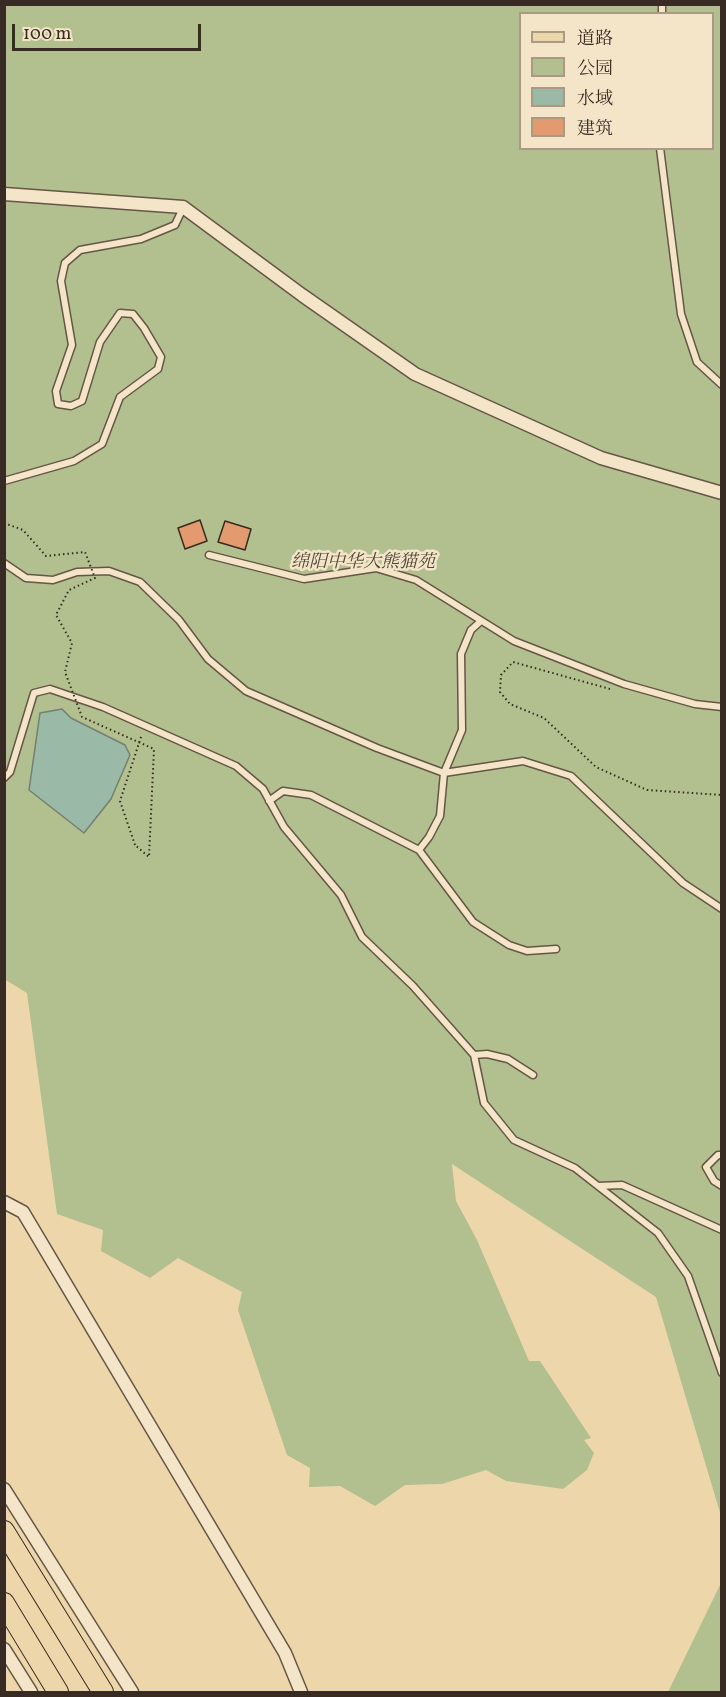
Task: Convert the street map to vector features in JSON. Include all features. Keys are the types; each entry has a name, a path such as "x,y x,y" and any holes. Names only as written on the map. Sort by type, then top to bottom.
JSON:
{"main road":[{"path":"4,1532 103,1692"},
{"path":"4,1603 58,1692"}],"street":[{"path":"4,194 183,207 302,295 415,374 601,458 722,493"},
{"path":"4,1202 23,1212 285,1653 301,1692"},
{"path":"4,1489 132,1692"},
{"path":"4,1649 31,1692"}],"lane":[{"path":"660,150 681,314 697,362 722,385"},
{"path":"4,481 74,461 102,444 120,397 158,369 161,357 144,328 133,314 120,313 100,342 82,401 71,406 58,404 56,391 72,345 61,281 65,263 80,250 141,239 175,225 183,207"},
{"path":"209,555 304,579 376,568 416,580 514,641 624,684 695,704 722,707"},
{"path":"4,563 26,578 52,580 77,572 109,571 140,582 179,620 208,659 246,691 444,773 523,761 571,776 683,883 722,909"},
{"path":"419,850 440,816 444,773 462,730 461,654 471,630 481,621"},
{"path":"4,778 10,772 34,693 50,689 103,706 236,766 263,789 284,827 341,895 362,936 412,986 474,1056 484,1103 514,1140 574,1168 658,1233 688,1276 722,1373"},
{"path":"269,801 283,791 311,795 419,850 473,922 509,945 527,951 556,949"},
{"path":"474,1056 487,1054 508,1059 533,1075"},
{"path":"722,1155 718,1155 706,1167 714,1181 722,1186"},
{"path":"598,1186 622,1185 722,1230"}],"path":[{"path":"4,523 23,530 46,556 85,552 95,578 69,590 56,615 72,643 65,672 82,717 154,749 149,857 135,845 120,801 145,725"},
{"path":"624,684 618,689 605,689 513,662 501,675 500,692 510,704 544,718 596,767 647,790 722,795"}],"green space":[{"name":"绵阳中华大熊猫苑","path":"4,5 721,5 721,1516 656,1297 452,1164 456,1201 477,1240 529,1361 540,1361 591,1438 584,1440 594,1453 587,1470 563,1489 506,1481 486,1470 442,1484 405,1485 375,1506 340,1486 309,1487 310,1468 287,1455 238,1310 242,1292 178,1258 150,1278 101,1251 103,1230 57,1214 27,993 4,979"},
{"path":"721,1583 721,1692 668,1692"}],"water":[{"path":"62,709 71,718 125,745 130,755 111,799 84,833 29,790 40,713"}],"building":[{"path":"200,520 207,541 185,549 178,528"},
{"path":"225,521 251,529 245,550 218,542"}]}
